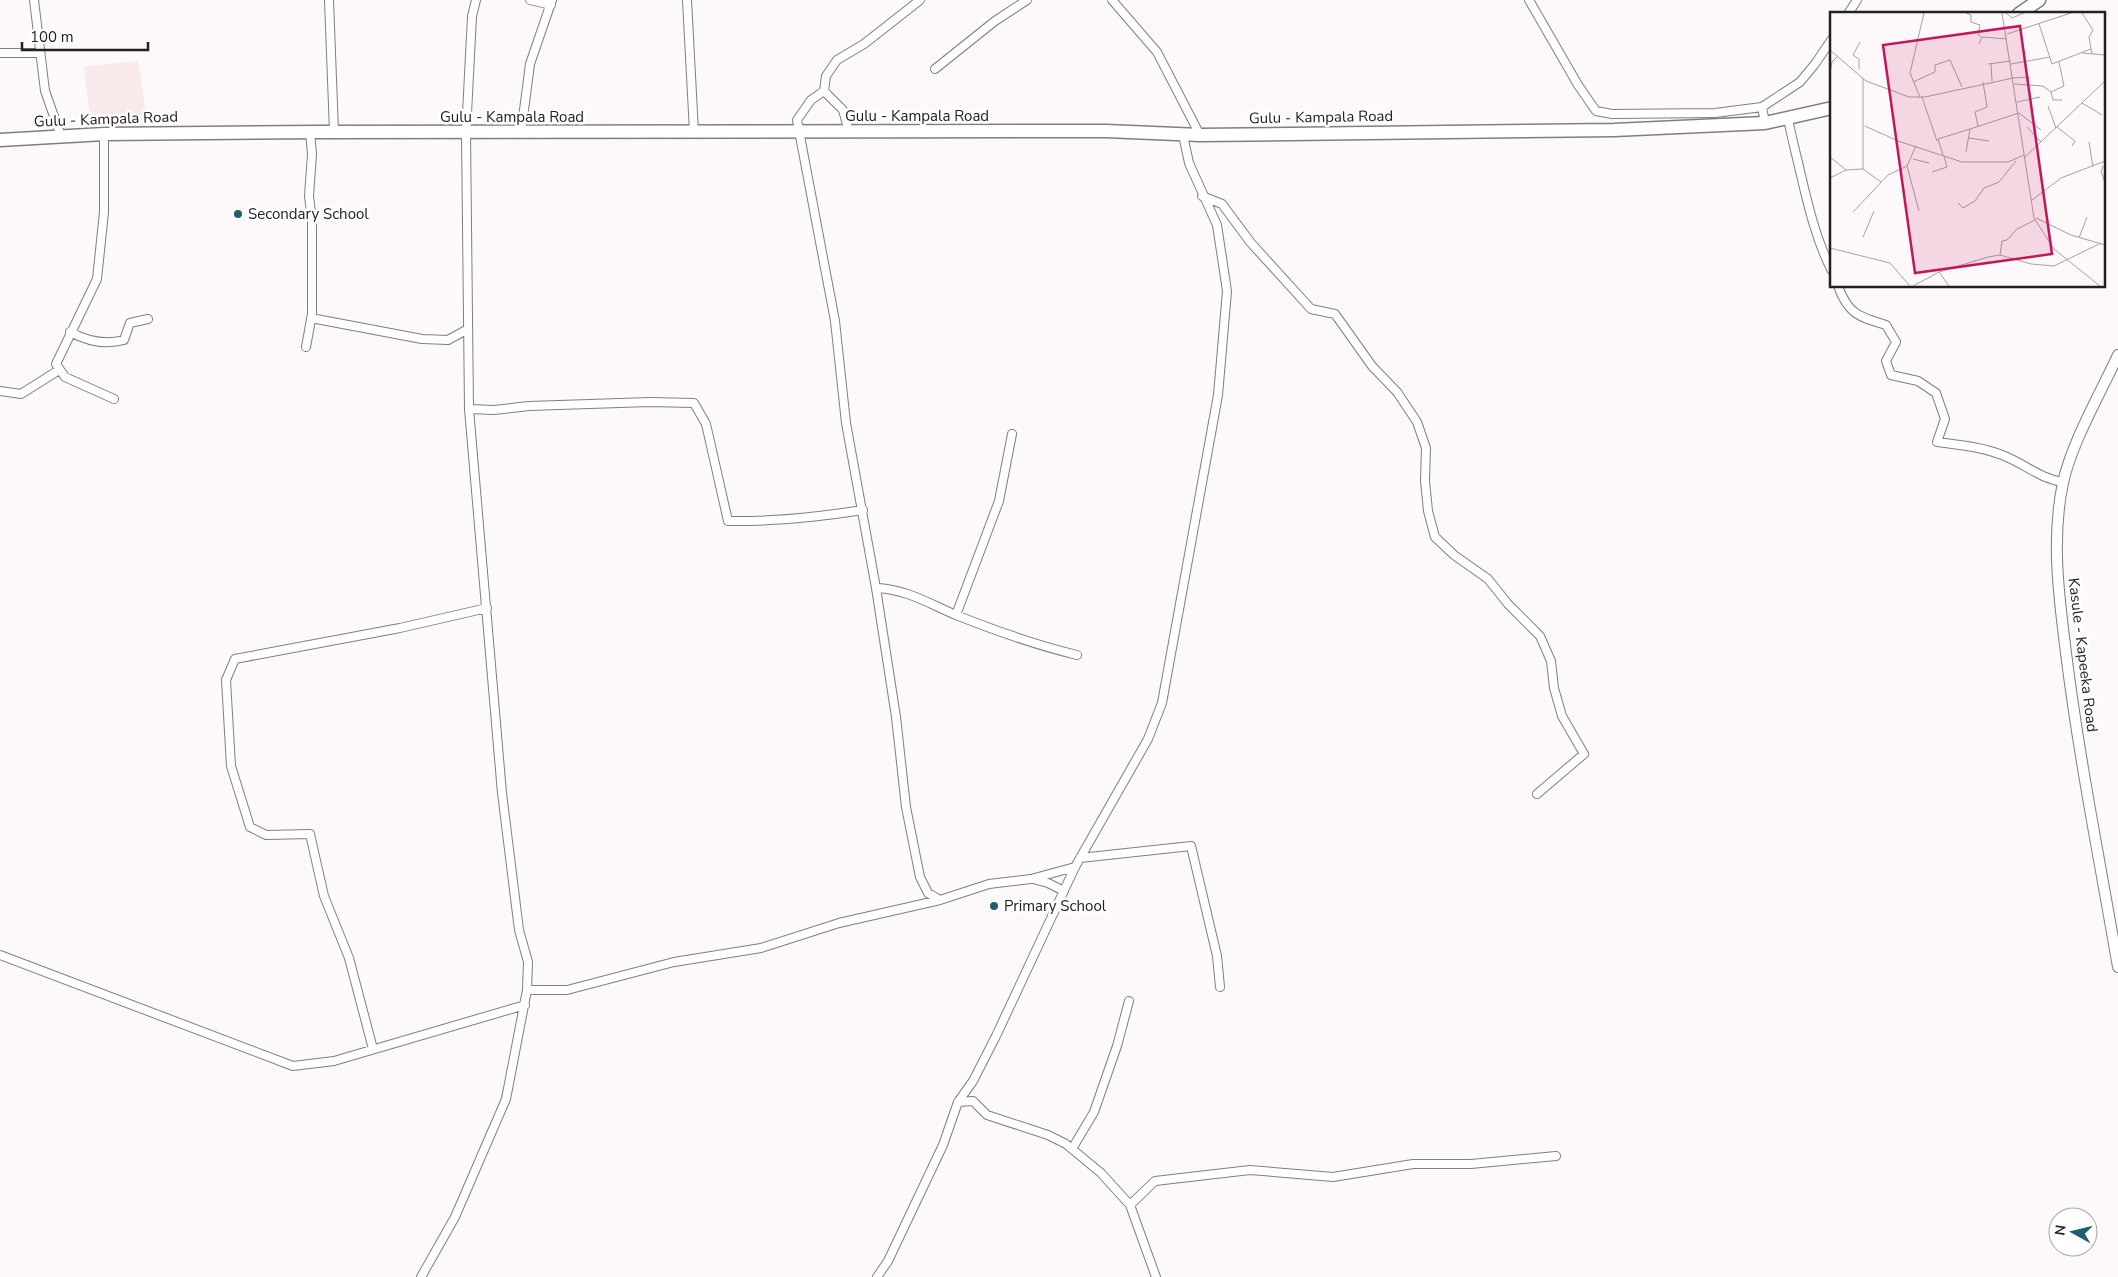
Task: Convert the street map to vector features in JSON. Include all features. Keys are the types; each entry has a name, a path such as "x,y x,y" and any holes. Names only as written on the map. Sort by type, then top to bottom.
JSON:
{"main road":[{"path":"2022,12 2039,0"},
{"name":"Gulu - Kampala Road","path":"0,140 104,134 310,132 466,134 1106,130 1200,135 1614,130 1765,123 1830,108"}],"street":[{"path":"34,0 45,91 61,136"},
{"path":"329,0 334,132"},
{"path":"421,1277 455,1217 506,1099 528,990 528,962 519,930 502,793 469,409 466,134 472,16 476,0"},
{"path":"521,133 530,64 551,3 530,0"},
{"path":"687,0 694,132"},
{"path":"920,0 864,44 837,60 826,76 824,91 811,100 797,120 835,321 846,423 876,588 896,717 906,807 920,877 928,893 940,900"},
{"path":"935,69 995,21 1027,0"},
{"path":"1112,0 1157,52 1200,135"},
{"path":"1529,0 1578,85 1596,111 1612,114 1715,113 1762,106 1800,82 1816,64 1830,42"},
{"path":"1849,12 1857,0"},
{"path":"0,53 40,53"},
{"path":"824,91 843,110 849,132"},
{"path":"1762,106 1765,123"},
{"path":"1788,118 1791,141 1809,208 1822,251 1830,267"},
{"path":"306,347 311,318 312,221 308,196 312,154 310,132"},
{"path":"104,134 104,212 97,279 56,364 59,370 78,385 114,400"},
{"path":"877,1277 888,1261 943,1145 958,1102 973,1081 1064,892 1074,867 1148,739 1162,703 1218,396 1226,291 1217,225 1202,196 1189,163 1183,135"},
{"path":"1202,196 1222,204 1250,244 1311,309 1335,314 1372,366 1396,392 1417,422 1426,448 1425,481 1428,511 1435,537 1454,555 1488,579 1508,604 1540,636 1551,661 1554,688 1562,716 1584,754 1537,794"},
{"path":"1839,288 1850,310 1863,318 1886,325 1896,342 1886,361 1891,375 1918,381 1936,393 1945,418 1937,442 1974,447 2002,455 2049,480 2063,482"},
{"path":"311,318 422,339 448,340 468,329"},
{"path":"70,332 81,338 106,344 114,343 124,340 130,323 148,319"},
{"name":"Kasule - Kapeeka Road","path":"2118,354 2072,456 2063,482 2058,518 2058,590 2073,707 2118,967"},
{"path":"0,391 21,394 59,370"},
{"path":"469,409 494,410 529,406 650,402 694,403 706,424 728,521 759,522 825,516 863,510"},
{"path":"956,615 999,501 1012,434"},
{"path":"876,588 889,588 920,598 956,615 1039,646 1077,654"},
{"path":"374,1049 349,958 324,896 310,834 266,835 250,827 231,766 226,680 235,659 400,628 487,608"},
{"path":"1080,858 1191,846 1217,956 1220,987"},
{"path":"528,990 567,990 674,962 761,948 839,923 940,900 989,884 1031,879 1074,867"},
{"path":"1031,879 1048,883 1064,892"},
{"path":"0,955 293,1066 334,1061 525,1005"},
{"path":"1072,1149 1094,1112 1117,1046 1129,1001"},
{"path":"973,1081 973,1101 987,1115 1048,1135 1072,1149 1101,1173 1130,1205 1156,1277"},
{"path":"958,1102 973,1101"},
{"path":"1130,1205 1155,1182 1250,1170 1333,1177 1413,1164 1471,1164 1556,1156"}],"shaded area":[{"path":"138,61 145,106 144,127 91,127 84,67"}],"place":[{"name":"Secondary School","path":"238,214"},
{"name":"Primary School","path":"994,906"}]}
